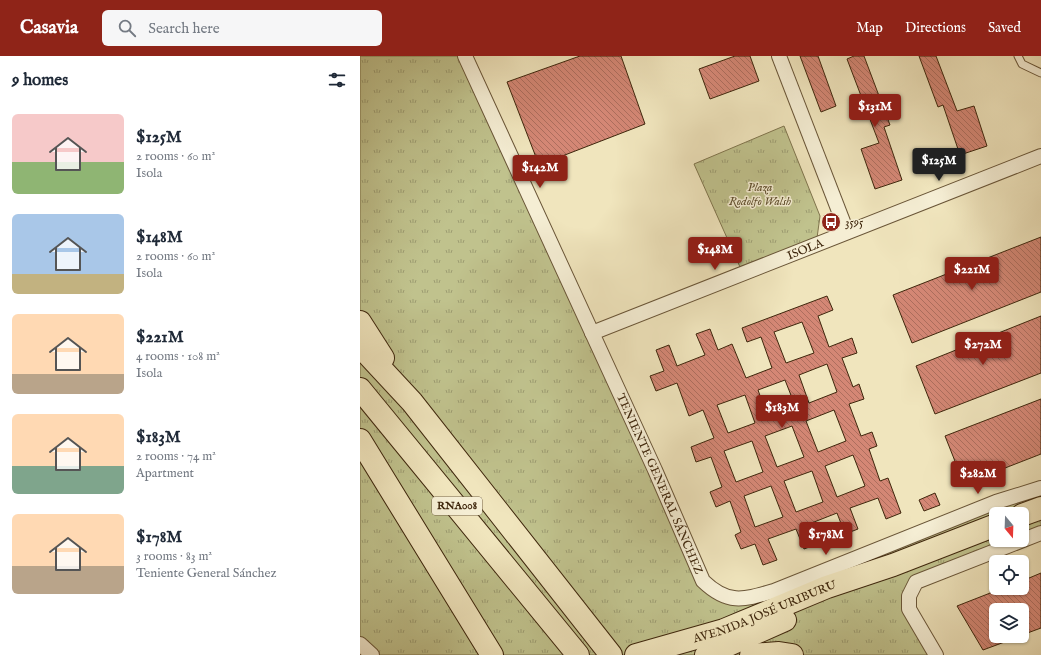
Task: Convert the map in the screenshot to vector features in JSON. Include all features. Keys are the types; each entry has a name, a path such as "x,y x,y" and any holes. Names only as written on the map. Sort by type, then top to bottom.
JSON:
{"main road":[{"name":"RNA008","path":"360,322 412,402 610,655"},
{"name":"RNA008","path":"360,346 412,402"},
{"name":"RNA008","path":"360,389 578,655"},
{"path":"360,440 492,655"},
{"path":"1029,512 1041,508"},
{"name":"AVENIDA JOSÉ URIBURU","path":"636,655 724,630 827,587 893,565 989,528"},
{"name":"AVENIDA JOSÉ URIBURU","path":"706,655 837,596 893,565"},
{"path":"751,655 779,653 792,655"}],"street":[{"name":"TENIENTE GENERAL SÁNCHEZ","path":"465,56 592,333 703,581 714,591 731,599 754,596 774,590 996,502 1041,488"},
{"path":"779,56 847,232"},
{"name":"ISOLA","path":"592,333 1041,156"},
{"path":"936,655 909,609 909,596 916,582 1041,533"},
{"path":"360,644 372,655"}],"lane":[{"path":"1018,56 1022,64 1041,73"}],"green space":[{"path":"360,56 465,56 703,581 731,599 1041,488 1041,533 1029,538 1029,507 989,507 989,547 1005,547 916,582 909,596 936,655 360,655"},
{"name":"Plaza Rodolfo Walsh","path":"784,126 820,216 817,238 740,267 694,164"}],"building":[{"path":"580,56 621,56 645,124 539,165 507,82"},
{"path":"735,56 750,56 759,81 710,99 699,69"},
{"path":"800,56 818,56 836,106 821,112"},
{"path":"854,56 864,56 890,125 884,127 902,180 875,189 861,149 879,143 847,59"},
{"path":"919,56 936,56 957,111 974,106 987,146 960,155 943,105 938,107"},
{"path":"1041,237 1041,292 912,343 893,295"},
{"path":"827,296 833,310 818,316 829,347 852,338 857,353 842,358 853,387 859,384 864,399 849,404 861,436 872,432 877,446 869,449 880,481 888,478 901,513 886,519 878,498 850,508 858,529 845,534 837,513 809,524 817,544 804,549 796,529 768,539 777,560 763,565 755,544 741,549 735,535 741,532 730,501 716,507 710,492 722,487 711,457 696,462 691,447 714,438 703,410 689,416 677,383 656,391 650,376 664,371 656,350 669,345 677,366 705,355 696,334 710,329 718,350 732,344 746,378 772,368 761,337 747,342 742,328","holes":["802,322 814,353 786,363 774,332","827,364 837,392 809,403 799,375","785,380 796,408 768,418 758,390","745,395 755,423 728,433 717,405","834,410 846,441 818,452 806,421","792,426 804,457 777,467 765,436","752,441 763,472 736,482 724,451","853,455 865,486 837,497 825,466","812,471 823,502 796,512 784,481","771,486 783,517 755,527 744,496"]},
{"path":"1041,316 1041,373 935,414 916,366"},
{"path":"1041,399 1041,454 964,484 945,436"},
{"path":"935,493 940,505 924,511 919,500"},
{"path":"1041,573 1041,628 1029,632 1029,603 989,603 989,643 1002,643 983,650 957,606 989,593 989,595 1029,595 1029,578"}],"place":[{"name":"3595","path":"831,222"}]}
